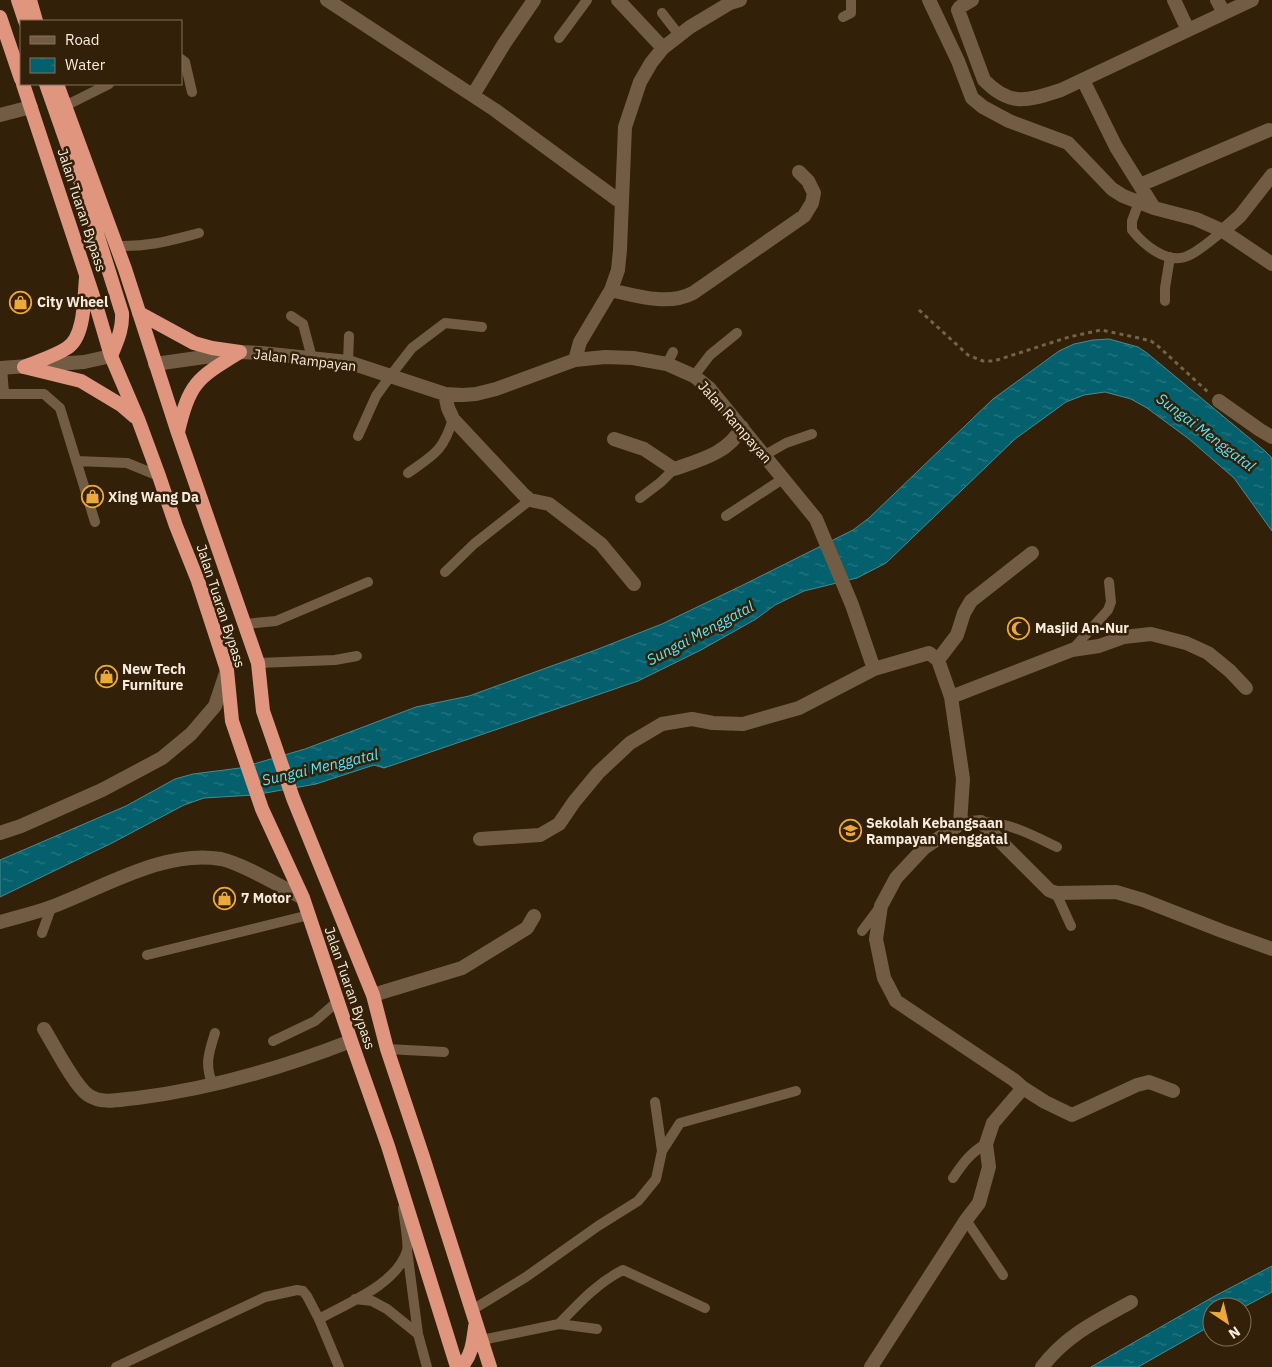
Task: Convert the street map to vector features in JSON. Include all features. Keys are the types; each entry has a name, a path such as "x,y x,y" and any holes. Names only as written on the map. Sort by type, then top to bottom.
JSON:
{"highway":[{"path":"18,0 25,20"},
{"path":"30,0 36,20"},
{"path":"0,17 20,76"},
{"name":"Jalan Tuaran Bypass","path":"23,85 111,356 138,419 198,582 227,670 232,721 262,809 309,915 402,1190 457,1367"},
{"path":"46,85 84,192 122,312 120,333 111,356"},
{"name":"Jalan Tuaran Bypass","path":"58,85 117,246 178,434 258,663 263,710 293,798 373,995 387,1049 490,1367"},
{"path":"24,367 68,348 75,341 79,335 81,323 86,274"},
{"path":"139,313 194,343 240,352"},
{"path":"178,434 184,406 192,388 203,376 240,352"},
{"path":"24,367 80,381 121,405 138,419"},
{"path":"461,1367 468,1360 471,1352 476,1323"}],"street":[{"path":"327,0 473,95 622,203"},
{"path":"473,95 534,0"},
{"path":"618,0 663,48"},
{"path":"929,0 958,61 972,98 983,107 999,116 1068,143 1112,189 1123,196 1154,208 1196,219 1223,231 1272,264"},
{"path":"972,0 958,10 984,80 993,88 1020,100 1032,99 1061,90 1252,0"},
{"path":"1174,0 1188,30"},
{"path":"1218,0 1224,13"},
{"path":"575,360 580,342 611,290 618,270 625,127 640,82 651,63 663,48 679,35 733,1"},
{"path":"1082,80 1116,147 1154,208"},
{"path":"0,116 31,107"},
{"path":"1140,185 1268,130"},
{"path":"611,290 645,297 674,300 693,293 804,216 812,203 814,193 808,181 799,172"},
{"path":"1223,231 1240,216 1272,175"},
{"name":"Jalan Rampayan","path":"155,364 240,352 312,358 348,362 446,394 476,394 496,389 575,360 605,357 670,358 709,388 816,519 852,605 874,669"},
{"path":"1,368 84,362 111,356"},
{"path":"446,394 448,408 453,418 523,494 530,500 549,504 601,544 634,584"},
{"path":"1219,401 1272,437"},
{"path":"614,439 644,448 674,469 717,452 737,437 742,427"},
{"path":"938,660 957,636 964,613 971,600 1032,553"},
{"path":"951,697 1072,650 1099,646 1124,637 1151,634 1186,643 1208,653 1230,671 1246,688"},
{"path":"480,839 540,835 559,824 598,773 630,743 662,724 692,719 713,723 743,724 799,708 874,669 929,653 938,660 951,697 963,779 960,824"},
{"path":"0,833 21,826 102,790 162,758 191,734 215,706 227,670"},
{"path":"1174,1091 1149,1082 1137,1085 1072,1115 1045,1102 1023,1088 893,998 884,978 876,939 881,906 896,878 924,848 960,824 973,821 981,822 1049,890 1056,893 1116,892 1272,949"},
{"path":"0,922 51,908 130,874 169,862 197,857 222,859 303,898"},
{"path":"373,995 462,968 528,928 534,916"},
{"path":"44,1029 74,1079 87,1094 104,1101 162,1095 213,1085 311,1057 351,1041"},
{"path":"872,1367 966,1220 979,1203 989,1167 986,1144 993,1123 1023,1088"},
{"path":"1042,1367 1053,1352 1071,1336 1132,1302"}],"lane":[{"path":"558,38 587,0"},
{"path":"843,17 851,13 851,0"},
{"path":"662,13 679,35"},
{"path":"182,60 185,62 192,92"},
{"path":"65,106 108,85"},
{"path":"1139,202 1132,221 1132,230 1148,247 1159,254 1184,258 1223,231"},
{"path":"117,246 152,245 199,233"},
{"path":"1165,301 1170,257"},
{"path":"291,316 303,324 312,358"},
{"path":"358,436 376,396 412,348 445,323 482,327"},
{"path":"694,376 710,355 737,333"},
{"path":"348,362 349,336"},
{"path":"1,368 2,394 44,394 60,408 95,522"},
{"path":"408,473 444,443 453,418"},
{"path":"765,455 786,443 812,434"},
{"path":"76,461 127,463 159,476"},
{"path":"640,498 674,469"},
{"path":"726,516 784,478"},
{"path":"446,572 474,544 530,500"},
{"path":"245,624 276,620 368,582"},
{"path":"1072,650 1108,610 1111,602 1109,582"},
{"path":"258,663 335,660 357,656"},
{"path":"981,822 994,822 1023,830 1057,847"},
{"path":"1056,893 1071,926"},
{"path":"862,931 881,906"},
{"path":"42,932 51,908"},
{"path":"148,955 309,915"},
{"path":"273,1041 315,1022 338,1001"},
{"path":"213,1085 208,1062 215,1033"},
{"path":"387,1049 444,1052"},
{"path":"662,1151 680,1123 796,1091"},
{"path":"472,1310 526,1277 598,1226 638,1201 656,1179 662,1151 655,1102"},
{"path":"954,1178 965,1159 977,1148 986,1144"},
{"path":"402,1190 407,1250 418,1334 427,1367"},
{"path":"966,1220 1003,1275"},
{"path":"319,1319 384,1283 397,1269 407,1250"},
{"path":"560,1324 597,1286 608,1277 623,1270 705,1308"},
{"path":"116,1367 265,1297 297,1290 303,1291 307,1296 339,1367"},
{"path":"355,1299 372,1301 387,1309 418,1334"},
{"path":"482,1340 560,1324 597,1328"}],"path":[{"path":"919,310 968,355 983,361 994,361 1069,336 1100,330 1145,339 1159,347 1219,401"}],"water":[{"name":"Sungai Menggatal","path":"1109,339 1138,347 1147,353 1272,458 1272,531 1234,478 1189,439 1147,408 1131,399 1105,392 1084,395 1066,402 1015,439 886,563 857,578 804,591 775,605 756,619 701,650 638,681 384,768 374,765 316,784 254,795 204,798 184,805 112,843 0,897 0,860 126,806 175,779 193,774 240,768 305,749 416,707 469,696 593,651 662,624 853,530 869,518 993,399 1059,351 1074,344"},
{"path":"1272,1266 1272,1292 1252,1303 1252,1297 1213,1297"},
{"path":"1202,1303 1202,1331 1138,1367 1091,1367"}],"place":[{"name":"City Wheel","path":"21,302"},
{"name":"Xing Wang Da","path":"92,497"},
{"name":"Masjid An-Nur","path":"1019,628"},
{"name":"New Tech Furniture","path":"106,677"},
{"name":"Sekolah Kebangsaan Rampayan Menggatal","path":"850,831"},
{"name":"7 Motor","path":"225,898"}]}
